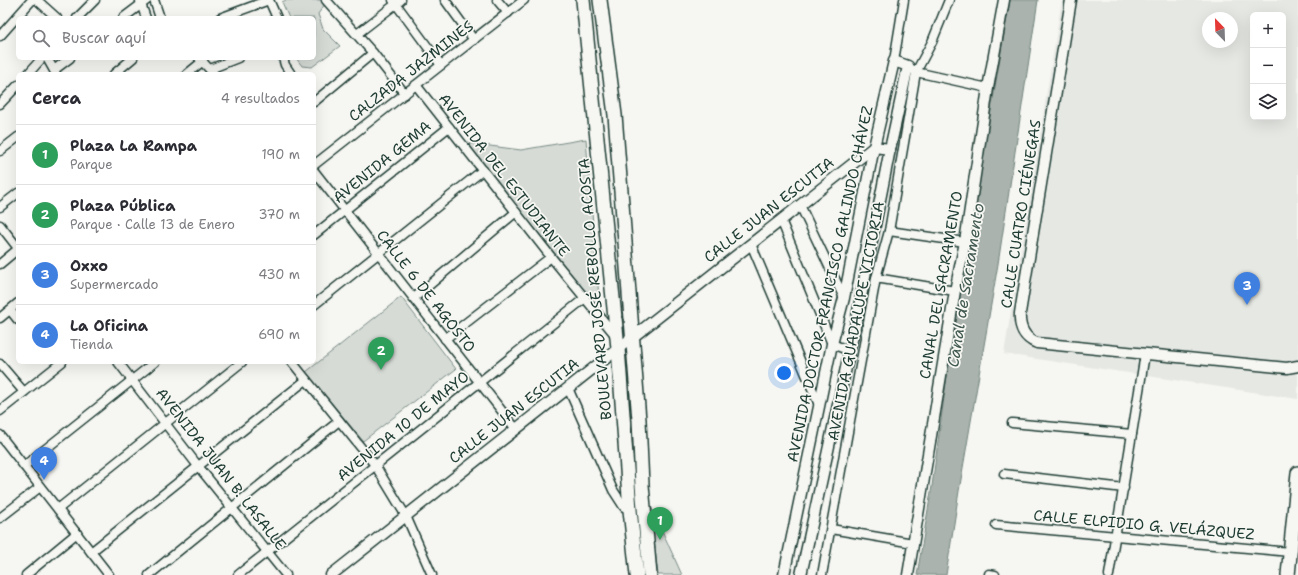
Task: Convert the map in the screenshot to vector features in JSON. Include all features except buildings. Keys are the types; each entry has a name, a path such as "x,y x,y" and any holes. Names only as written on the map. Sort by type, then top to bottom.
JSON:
{"main road":[{"name":"BOULEVARD JOSÉ REBOLLO ACOSTA","path":"583,0 618,343 630,510 637,575"},
{"path":"600,0 616,124 639,420 642,485 650,575"},
{"path":"591,80 602,116 606,121 616,124"},
{"path":"1288,575 1298,473"}],"street":[{"path":"18,16 32,0"},
{"path":"37,0 54,16"},
{"path":"79,16 95,0"},
{"path":"154,0 159,16"},
{"path":"225,16 269,0 275,16"},
{"path":"445,0 474,40"},
{"path":"497,0 508,13"},
{"name":"CALZADA JAZMINES","path":"316,163 524,0"},
{"name":"AVENIDA DOCTOR FRANCISCO GALINDO CHÁVEZ","path":"784,575 832,344 844,298 874,147 894,61 904,0"},
{"name":"AVENIDA GUADALUPE VICTORIA","path":"822,575 876,278 889,231 912,69 932,42 949,0"},
{"name":"CANAL DEL SACRAMENTO","path":"908,575 955,291 965,242 988,88 1004,0"},
{"name":"CALLE CUATRO CIÉNEGAS","path":"1071,0 1020,313 1021,327 1026,337 1037,343 1287,368 1298,366"},
{"path":"125,16 143,1"},
{"path":"143,1 146,16"},
{"path":"329,1 405,94"},
{"path":"357,34 397,1 441,65"},
{"path":"0,36 16,18"},
{"path":"316,100 373,53"},
{"path":"30,72 40,60"},
{"path":"48,60 55,72 68,60"},
{"path":"116,72 131,60"},
{"path":"189,72 201,60 212,71 234,60"},
{"path":"284,60 290,72"},
{"path":"894,61 912,69 988,88"},
{"name":"AVENIDA DOCTOR FRANCISCO GALINDO CHÁVEZ","path":"801,575 850,351 890,149 912,69"},
{"name":"AVENIDA DEL ESTUDIANTE","path":"416,85 585,298 618,343"},
{"path":"0,104 16,87"},
{"name":"AVENIDA GEMA","path":"316,233 449,127"},
{"path":"0,151 16,139"},
{"path":"874,147 890,149"},
{"name":"CALLE JUAN ESCUTIA","path":"331,575 568,388 618,343 632,337 874,147"},
{"path":"316,303 483,170"},
{"name":"CALLE 6 DE AGOSTO","path":"316,174 516,429"},
{"path":"0,207 16,195"},
{"path":"800,205 844,298"},
{"path":"414,298 516,212"},
{"path":"781,220 832,344 850,351"},
{"path":"0,225 16,246"},
{"path":"889,231 965,242"},
{"path":"751,244 819,405"},
{"path":"0,264 16,251"},
{"path":"445,339 551,257"},
{"path":"876,278 955,291"},
{"name":"AVENIDA 10 DE MAYO","path":"238,575 585,298"},
{"path":"0,318 16,305"},
{"path":"10,310 16,318"},
{"path":"1109,575 1145,354"},
{"path":"0,364 24,392"},
{"name":"AVENIDA JUAN B. LASALLE","path":"120,364 198,466 286,575"},
{"path":"24,466 152,364"},
{"path":"58,509 240,364"},
{"path":"294,364 375,465 406,516 432,575"},
{"path":"0,411 24,392 53,365"},
{"name":"CALLE CUATRO CIÉNEGAS","path":"1287,368 1298,374"},
{"path":"91,552 306,380"},
{"path":"568,388 613,490 624,507 630,510"},
{"path":"149,575 339,421"},
{"path":"1012,423 1132,434"},
{"path":"2,441 40,486 109,575"},
{"path":"1004,474 1124,488"},
{"path":"0,518 40,486"},
{"name":"CALLE ELPIDIO G. VELÁZQUEZ","path":"996,525 1290,552"},
{"path":"831,530 913,543"},
{"path":"26,575 77,533"}],"shaded area":[{"path":"286,0 330,0 318,14 323,29 340,46 312,67 302,66 298,60 316,60 316,16 288,16 282,2"},
{"path":"1062,0 1298,0 1298,399 1004,354"},
{"path":"586,139 600,310 467,143 521,150"},
{"path":"401,297 456,369 363,441 306,372"},
{"path":"650,504 682,575 658,575"}],"water":[{"name":"Canal de Sacramento","path":"1010,0 1038,0 998,264 946,575 917,575 932,486 953,331"}],"place":[{"name":"Oxxo","path":"1247,305"},
{"name":"Plaza Pública","path":"381,370"},
{"name":"La Oficina","path":"44,480"},
{"name":"Plaza La Rampa","path":"660,540"}]}
